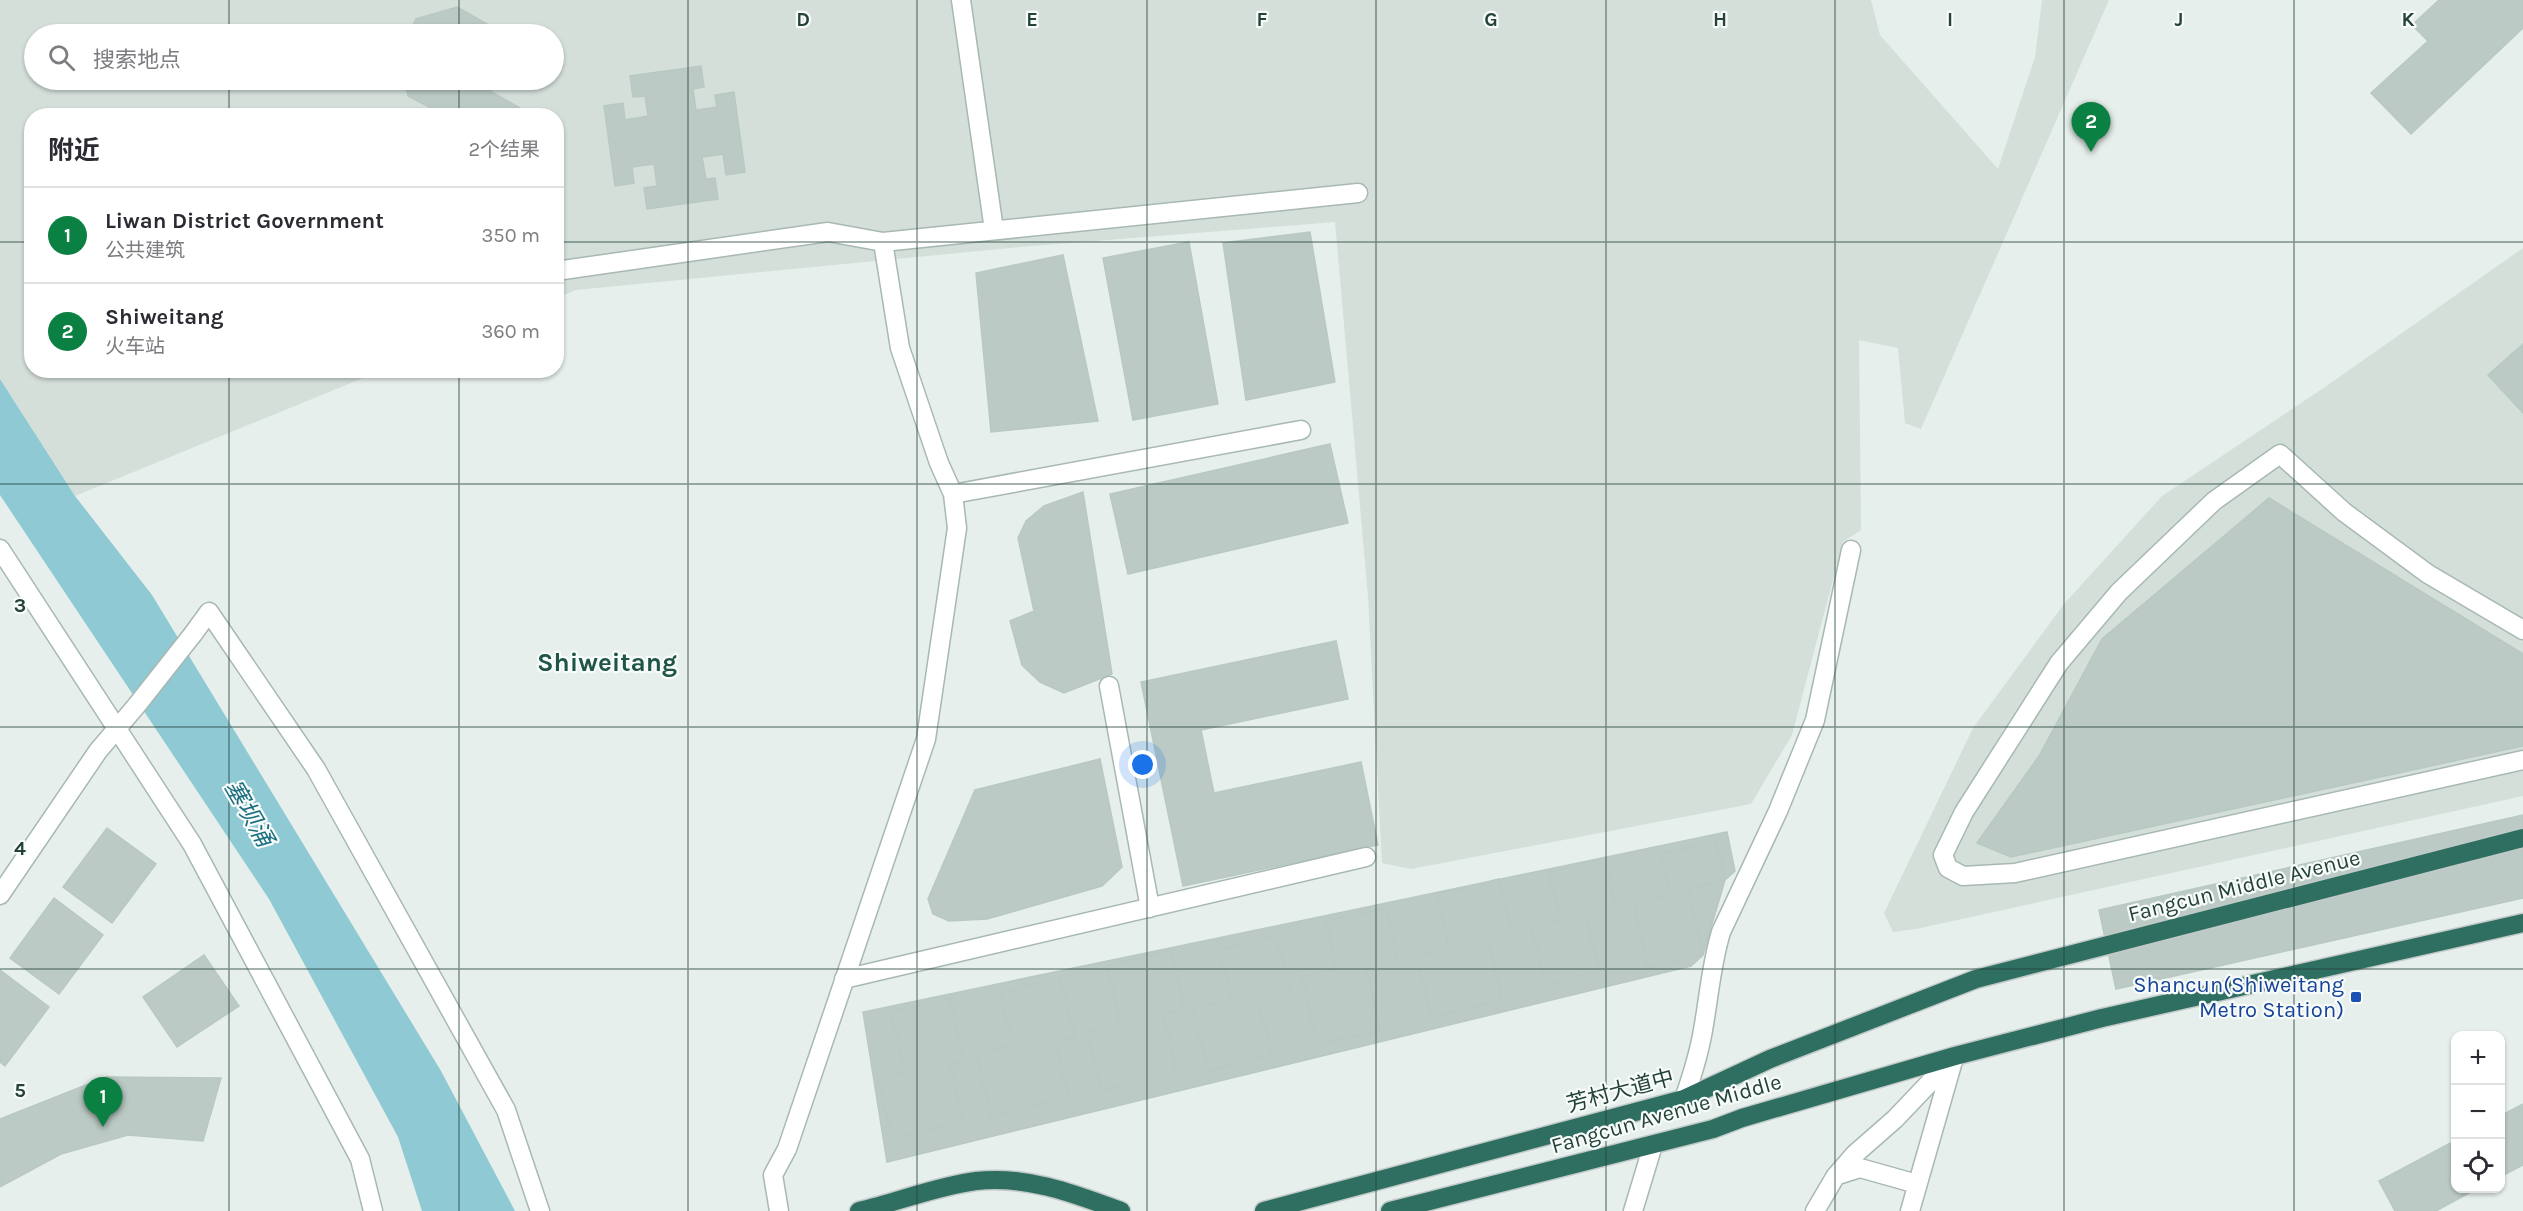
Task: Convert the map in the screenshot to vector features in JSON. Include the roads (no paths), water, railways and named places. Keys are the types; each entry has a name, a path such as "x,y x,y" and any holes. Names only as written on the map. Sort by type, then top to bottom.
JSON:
{"highway":[{"name":"Fangcun Middle Avenue","path":"1684,1099 1770,1059 1976,979 2523,838"},
{"path":"1955,1056 2102,1018 2523,923"},
{"name":"Fangcun Avenue Middle","path":"1390,1211 1653,1145 1955,1056"},
{"name":"芳村大道中","path":"1264,1211 1684,1099"},
{"path":"859,1211 976,1181 1012,1180 1070,1193 1121,1211"}],"street":[{"path":"961,0 994,230"},
{"path":"564,270 828,232 883,242 1358,193"},
{"path":"779,1211 774,1175 787,1149 926,739 957,528 953,494 939,463 900,348 883,242"},
{"path":"953,494 1301,430"},
{"path":"2523,630 2428,574 2344,512 2280,454 2214,501 2119,592 2059,663 1964,812 1943,855 1948,868 1963,876 2015,873 2523,760"},
{"path":"0,549 192,844 360,1159 373,1211"},
{"path":"1684,1099 1694,1073 1703,1031 1714,954 1721,932 1778,811 1815,720 1851,550"},
{"path":"0,895 98,751 118,730 209,612 316,769 506,1110 540,1211"},
{"path":"1109,686 1150,908"},
{"path":"844,979 1366,857"},
{"path":"1815,1211 1835,1177 1855,1154 1895,1119 1955,1056"},
{"path":"1910,1211 1955,1056"},
{"path":"1633,1211 1653,1145"},
{"path":"1835,1177 1860,1168 1917,1184"}],"water":[{"name":"塞坝涌","path":"0,379 75,496 152,595 441,1071 515,1211 422,1211 398,1137 269,899 0,495"}],"place":[{"name":"Shiweitang","path":"2091,152"},
{"name":"Shancun(Shiweitang Metro Station)","path":"2356,997"},
{"name":"Liwan District Government","path":"103,1127"}],"district":[{"name":"Shiweitang","path":"607,662"}]}
